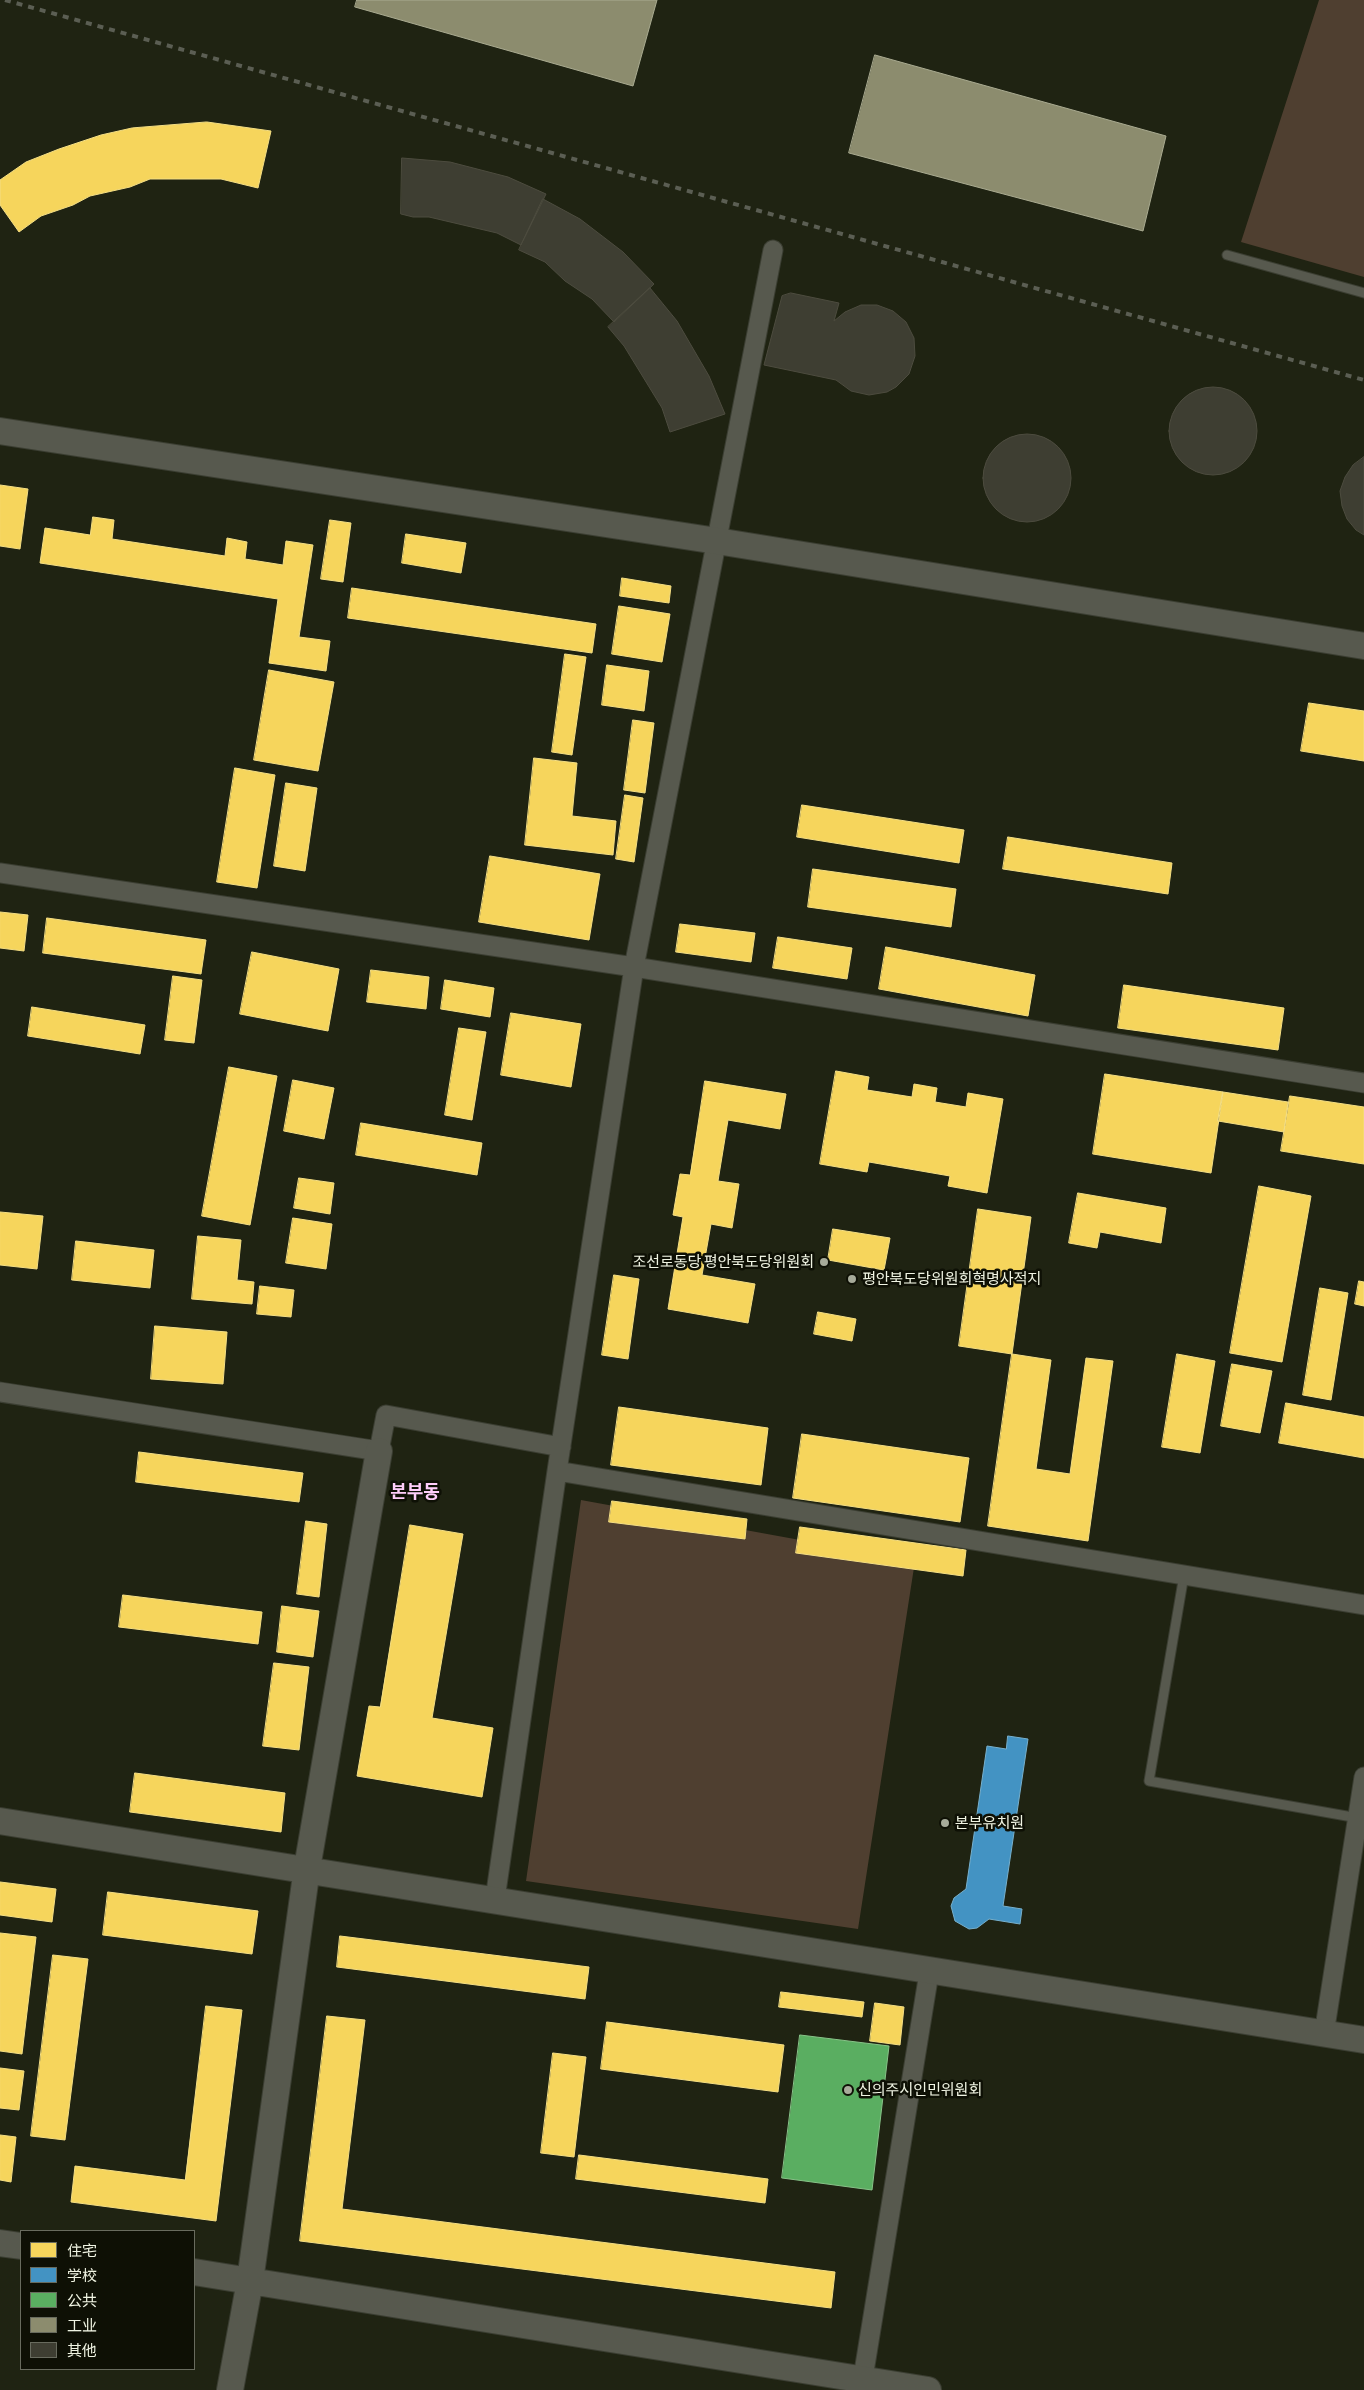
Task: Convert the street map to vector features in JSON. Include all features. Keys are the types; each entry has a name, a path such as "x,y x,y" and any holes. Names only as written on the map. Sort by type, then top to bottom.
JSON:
{"street":[{"path":"495,1899 572,1363 634,968 773,250"},
{"path":"0,431 717,541 1364,646"},
{"path":"0,873 634,968 1364,1083"},
{"path":"0,1392 379,1451"},
{"path":"230,2390 250,2281 307,1868 386,1415 561,1447"},
{"path":"557,1471 1364,1605"},
{"path":"1324,2034 1364,1777"},
{"path":"0,1821 307,1868 929,1973 1364,2040"},
{"path":"862,2385 929,1973"},
{"path":"0,2242 20,2246"},
{"path":"195,2272 862,2385 928,2390"}],"lane":[{"path":"1227,255 1364,293"},
{"path":"1184,1575 1149,1781 1358,1818"}],"shaded area":[{"path":"1319,0 1364,0 1364,277 1241,242"},
{"path":"581,1500 915,1561 858,1929 526,1881"}],"building: 住宅":[{"path":"207,122 271,131 258,188 221,179 150,179 130,187 90,196 73,205 41,216 19,232 0,205 0,180 26,162 101,135 132,128"},
{"path":"0,485 28,489 20,549 0,546"},
{"path":"93,517 114,520 112,539 225,556 227,538 247,542 245,559 283,565 286,541 313,545 299,637 330,641 326,671 269,663 278,599 40,563 45,528 90,535"},
{"path":"330,520 351,523 343,582 321,579"},
{"path":"406,534 466,543 461,573 402,563"},
{"path":"622,578 671,586 669,603 620,596"},
{"path":"352,588 596,624 592,653 348,618"},
{"path":"619,606 670,614 662,662 612,654"},
{"path":"565,654 586,657 572,755 552,752"},
{"path":"607,665 649,671 644,711 602,705"},
{"path":"269,670 334,682 318,771 254,760"},
{"path":"1309,703 1364,711 1364,761 1301,751"},
{"path":"633,720 654,723 645,793 624,790"},
{"path":"534,758 577,763 572,816 616,821 613,855 525,845"},
{"path":"235,768 275,775 257,888 217,882"},
{"path":"286,783 317,788 305,871 274,866"},
{"path":"625,795 643,798 634,862 616,859"},
{"path":"802,805 964,830 959,863 797,837"},
{"path":"1008,837 1172,863 1168,894 1003,869"},
{"path":"490,856 600,874 589,940 479,922"},
{"path":"813,869 956,889 951,927 808,907"},
{"path":"0,912 28,915 24,951 0,948"},
{"path":"47,918 206,940 201,974 43,953"},
{"path":"680,924 755,933 751,962 676,952"},
{"path":"778,937 852,948 847,979 773,968"},
{"path":"886,947 1035,975 1028,1016 879,989"},
{"path":"252,952 339,969 328,1031 240,1014"},
{"path":"371,970 429,977 426,1009 367,1002"},
{"path":"173,976 202,980 194,1043 165,1040"},
{"path":"445,980 494,988 490,1017 441,1009"},
{"path":"1124,985 1284,1008 1278,1050 1118,1028"},
{"path":"32,1007 145,1025 140,1054 28,1036"},
{"path":"511,1013 581,1024 571,1087 501,1075"},
{"path":"459,1028 486,1032 472,1120 445,1115"},
{"path":"229,1067 277,1076 250,1225 202,1216"},
{"path":"836,1071 869,1077 867,1090 912,1097 914,1084 937,1088 935,1102 966,1107 968,1093 1003,1099 987,1193 948,1186 950,1176 869,1162 867,1172 820,1164"},
{"path":"1105,1074 1223,1092 1211,1173 1093,1154"},
{"path":"293,1080 334,1088 324,1139 284,1131"},
{"path":"705,1081 786,1094 780,1129 728,1120 718,1181 739,1184 732,1228 711,1224 702,1275 755,1284 748,1323 668,1309 683,1217 673,1215 680,1174 690,1175"},
{"path":"1223,1092 1288,1102 1284,1132 1218,1121"},
{"path":"1290,1096 1364,1107 1364,1164 1281,1151"},
{"path":"361,1123 482,1143 477,1175 356,1155"},
{"path":"299,1178 334,1183 330,1214 294,1208"},
{"path":"1259,1186 1311,1196 1282,1362 1230,1353"},
{"path":"1078,1193 1166,1208 1161,1243 1100,1232 1097,1248 1069,1243"},
{"path":"978,1209 1031,1217 1012,1354 959,1346"},
{"path":"0,1212 43,1216 37,1269 0,1265"},
{"path":"293,1218 332,1224 326,1269 286,1263"},
{"path":"833,1229 890,1238 884,1270 828,1260"},
{"path":"198,1236 241,1240 237,1280 254,1282 252,1304 192,1299"},
{"path":"76,1241 154,1250 150,1288 72,1280"},
{"path":"614,1275 639,1279 628,1359 602,1355"},
{"path":"1359,1281 1364,1282 1364,1306 1355,1304"},
{"path":"260,1286 294,1290 291,1317 257,1314"},
{"path":"1320,1288 1348,1293 1331,1400 1303,1395"},
{"path":"818,1312 856,1319 852,1341 814,1334"},
{"path":"155,1326 227,1332 223,1384 151,1379"},
{"path":"1012,1354 1051,1360 1036,1469 1070,1474 1086,1358 1113,1361 1088,1541 988,1526"},
{"path":"1177,1354 1215,1361 1200,1453 1162,1447"},
{"path":"1232,1364 1272,1371 1260,1433 1221,1426"},
{"path":"1286,1403 1364,1417 1364,1458 1279,1443"},
{"path":"619,1407 768,1428 761,1485 611,1465"},
{"path":"802,1434 969,1458 960,1522 793,1498"},
{"path":"139,1452 303,1473 299,1502 136,1482"},
{"path":"612,1501 747,1519 745,1539 609,1522"},
{"path":"306,1521 327,1524 319,1597 297,1594"},
{"path":"410,1525 463,1534 432,1718 493,1728 482,1797 357,1776 369,1706 380,1707"},
{"path":"800,1527 966,1550 963,1576 796,1553"},
{"path":"123,1595 262,1612 258,1644 119,1627"},
{"path":"282,1606 319,1611 313,1657 277,1652"},
{"path":"274,1663 309,1667 299,1750 263,1746"},
{"path":"135,1773 285,1793 281,1832 130,1812"},
{"path":"0,1882 56,1889 52,1922 0,1915"},
{"path":"108,1892 258,1911 252,1954 103,1935"},
{"path":"0,1933 36,1937 22,2054 0,2051"},
{"path":"340,1936 589,1967 585,1999 337,1967"},
{"path":"53,1955 88,1959 65,2140 31,2136"},
{"path":"781,1992 864,2002 862,2017 779,2007"},
{"path":"875,2003 904,2007 900,2045 870,2041"},
{"path":"206,2006 242,2010 216,2221 71,2202 75,2166 185,2180"},
{"path":"327,2016 365,2020 342,2209 835,2272 831,2308 300,2241"},
{"path":"607,2022 784,2045 778,2092 601,2069"},
{"path":"553,2053 586,2057 574,2157 541,2153"},
{"path":"0,2068 24,2071 19,2110 0,2108"},
{"path":"0,2135 16,2137 11,2182 0,2180"},
{"path":"579,2155 768,2179 765,2203 576,2179"}],"building: 学校":[{"path":"1008,1736 1028,1739 1003,1906 1022,1909 1020,1924 989,1919 977,1928 969,1929 955,1921 951,1906 954,1898 966,1889 987,1746 1006,1749"}],"building: 公共":[{"path":"800,2035 889,2046 872,2190 782,2178"}],"building: 工业":[{"path":"357,0 657,0 633,86 355,7"},
{"path":"875,55 1166,136 1143,231 849,153"}],"building: 其他":[{"path":"402,158 450,162 508,177 546,194 521,245 497,233 429,217 413,217 401,214"},
{"path":"543,199 580,219 623,252 654,284 614,322 592,299 565,281 545,262 519,250"},
{"path":"650,288 677,321 709,376 725,414 670,432 662,408 624,346 608,327"},
{"path":"791,293 839,303 834,321 845,312 861,305 877,305 893,311 906,322 914,338 915,356 909,374 896,387 887,392 869,395 851,391 836,380 764,365 782,296"},
{"path":"1213,387 1230,390 1238,394 1250,406 1254,414 1257,431 1254,448 1250,456 1238,468 1230,472 1213,475 1196,472 1188,468 1176,456 1172,448 1169,431 1172,414 1176,406 1188,394 1196,390"},
{"path":"1027,434 1044,437 1058,447 1068,461 1071,478 1068,495 1058,509 1044,519 1027,522 1010,519 996,509 986,495 983,478 986,461 996,447 1010,437"},
{"path":"1364,457 1364,535 1356,530 1347,519 1342,506 1340,491 1345,477 1353,465"}],"railway":[{"path":"5,0 1364,380"}],"place":[{"name":"조선로동당 평안북도당위원회","path":"824,1262"},
{"name":"평안북도당위원회혁명사적지","path":"852,1279"},
{"name":"본부유치원","path":"945,1823"},
{"name":"신의주시인민위원회","path":"848,2090"}],"district":[{"name":"본부동","path":"415,1492"}]}
